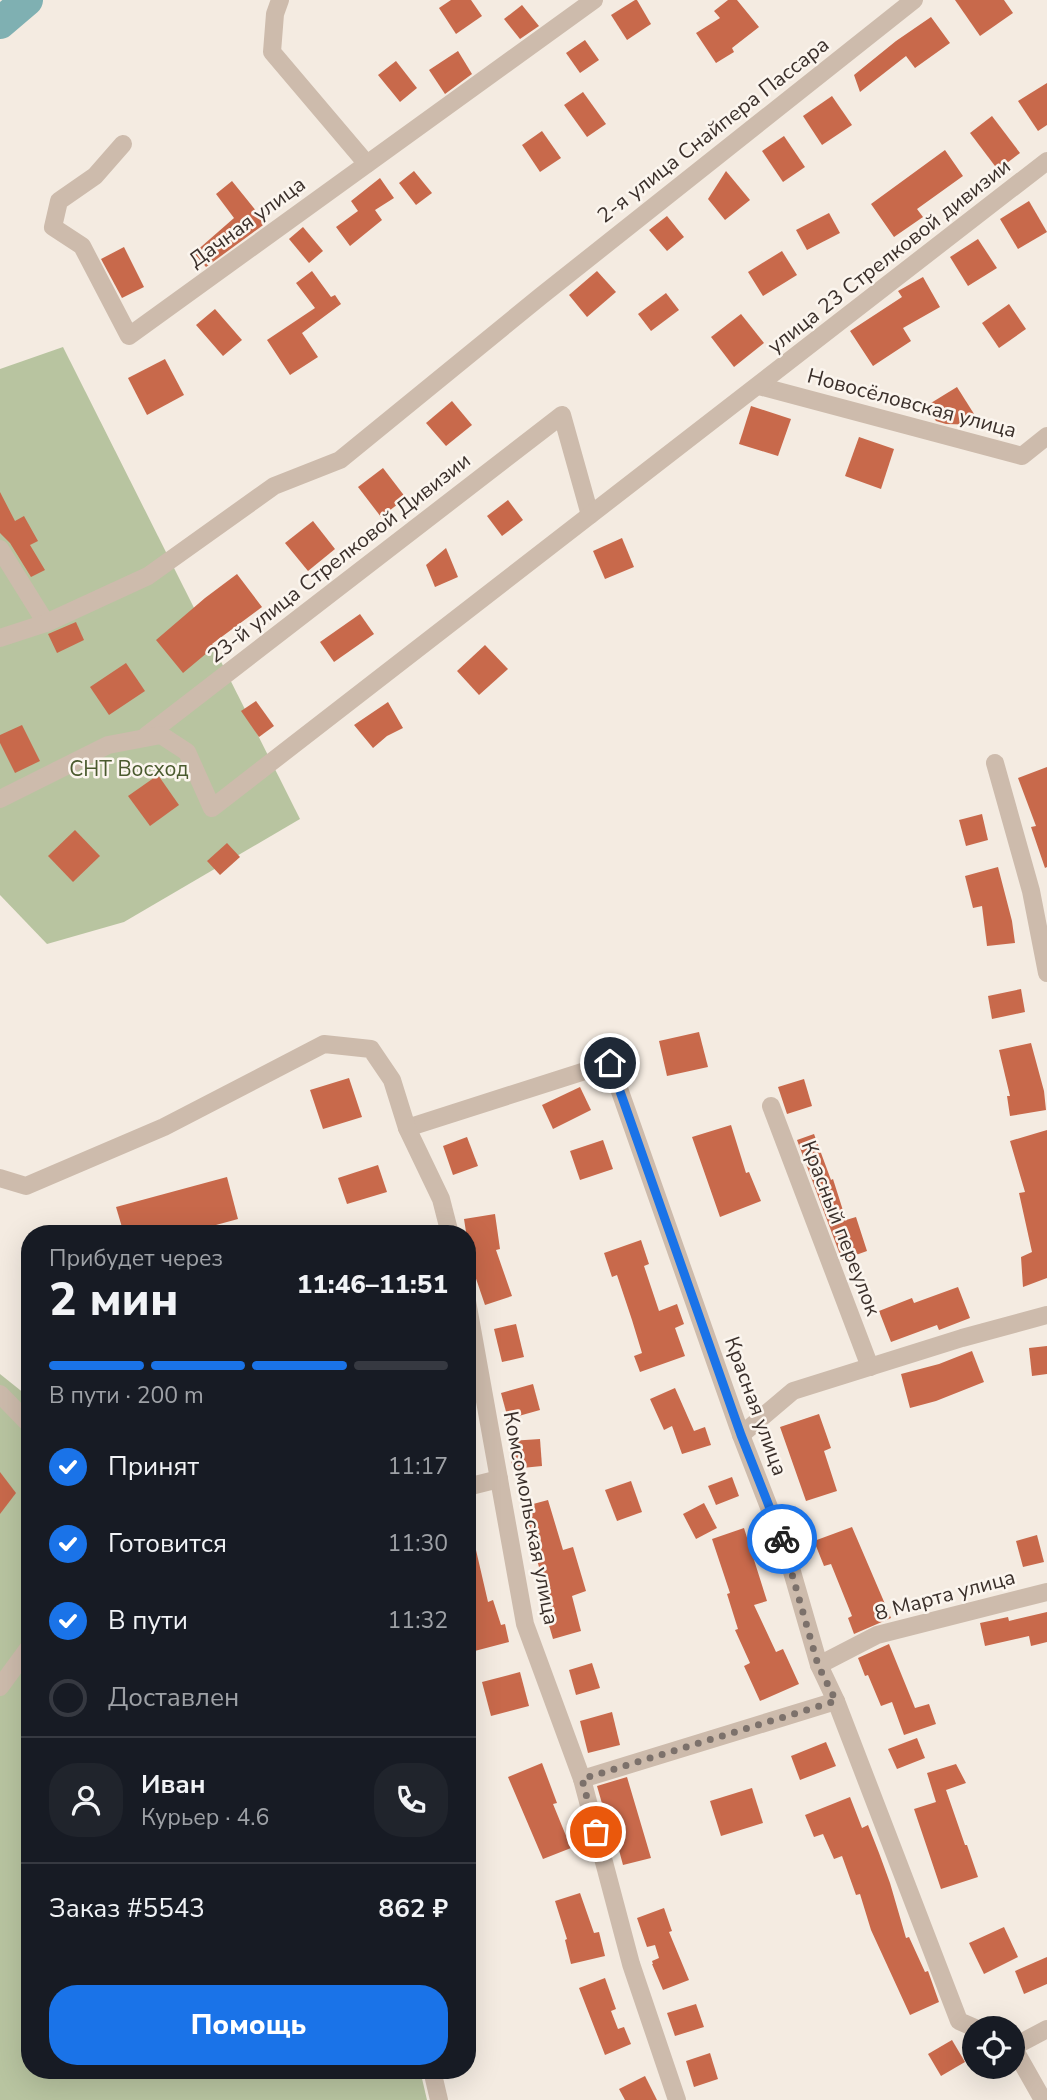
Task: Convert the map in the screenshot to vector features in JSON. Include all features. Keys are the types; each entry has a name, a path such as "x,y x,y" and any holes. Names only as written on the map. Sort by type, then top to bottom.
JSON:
{"street":[{"path":"281,0 275,14 272,52 367,164"},
{"name":"Дачная улица","path":"123,144 95,176 59,201 53,227 82,246 129,336 594,0"},
{"name":"2-я улица Снайпера Пассара","path":"0,638 46,623 148,576 274,486 340,460 541,296 914,0"},
{"name":"улица 23 Стрелковой дивизии","path":"144,738 161,735 187,752 212,808 1047,161"},
{"name":"Новосёловская улица","path":"759,386 1022,456 1047,436"},
{"name":"23-й улица Стрелковой Дивизии","path":"144,738 562,415 590,515"},
{"path":"0,549 46,623"},
{"path":"0,799 108,745 144,738"},
{"path":"995,763 1031,891 1047,973"},
{"path":"0,1178 26,1186 164,1127 324,1044 371,1049 392,1080 407,1128 441,1199 448,1225"},
{"name":"Красная улица","path":"407,1128 610,1063 741,1435 786,1551 818,1665 836,1701 962,2022"},
{"name":"Красный переулок","path":"771,1106 870,1367"},
{"path":"741,1435 793,1391 962,1338 1047,1315"},
{"name":"Комсомольская улица","path":"476,1351 526,1624 582,1779 631,1964 677,2100"},
{"path":"0,1394 21,1416"},
{"path":"476,1485 499,1479"},
{"name":"8 Марта улица","path":"818,1665 877,1635 1047,1592"},
{"path":"3,1674 21,1655"},
{"path":"582,1779 836,1701"},
{"path":"1043,2100 1013,2047 1047,2028"},
{"path":"434,2079 439,2100"}],"green space":[{"name":"СНТ Восход","path":"63,347 300,819 124,922 47,944 0,895 0,369"},
{"path":"0,1374 21,1391 21,2079 422,2079 427,2100 0,2100"}],"building":[{"path":"451,0 471,0 482,16 456,34 439,8"},
{"path":"635,0 651,24 627,40 611,15"},
{"path":"728,0 737,0 759,27 732,48 734,52 716,63 696,33 720,18 714,11"},
{"path":"955,0 1004,0 1013,13 980,36"},
{"path":"522,5 539,26 520,39 504,19"},
{"path":"931,17 950,43 915,68 906,56 860,92 854,75"},
{"path":"585,40 599,60 580,73 566,53"},
{"path":"458,51 472,74 445,94 429,70"},
{"path":"396,61 417,88 400,102 378,75"},
{"path":"1047,83 1047,125 1038,131 1018,101"},
{"path":"583,92 606,124 587,137 564,105"},
{"path":"832,96 852,125 822,145 803,116"},
{"path":"992,116 1020,153 998,170 970,133"},
{"path":"542,131 561,158 540,172 522,145"},
{"path":"784,136 805,167 783,182 762,151"},
{"path":"945,150 963,176 917,209 923,217 894,237 871,204"},
{"path":"414,171 432,193 416,205 399,183"},
{"path":"726,171 750,200 725,220 708,199"},
{"path":"380,178 394,198 375,210 382,220 350,246 336,227 358,211 351,201"},
{"path":"232,181 266,223 206,267 194,253 234,218 216,194"},
{"path":"1029,201 1047,232 1018,249 1000,219"},
{"path":"829,213 840,233 807,250 796,230"},
{"path":"667,216 684,237 667,251 649,230"},
{"path":"303,227 323,251 309,263 289,239"},
{"path":"978,239 997,268 968,286 950,257"},
{"path":"124,247 144,287 122,298 101,259"},
{"path":"782,251 797,275 763,296 748,272"},
{"path":"312,271 331,297 335,295 341,304 302,333 318,357 290,375 267,340 315,308 296,283"},
{"path":"597,271 616,292 587,317 569,295"},
{"path":"923,277 940,307 903,328 911,341 873,366 850,331 902,297 898,291"},
{"path":"666,293 679,310 651,331 638,314"},
{"path":"1009,304 1026,329 999,348 982,323"},
{"path":"215,309 242,340 223,356 196,325"},
{"path":"741,314 764,343 734,367 711,337"},
{"path":"165,359 184,395 147,415 128,378"},
{"path":"957,387 981,425 946,424 936,421 926,406"},
{"path":"452,401 472,425 446,446 426,423"},
{"path":"751,406 791,419 778,456 739,444"},
{"path":"859,437 894,449 881,489 845,476"},
{"path":"383,468 406,498 381,517 358,487"},
{"path":"0,492 15,521 24,516 38,541 30,545 45,570 31,577 10,543 0,533"},
{"path":"508,500 523,520 502,536 487,516"},
{"path":"313,521 335,549 308,571 285,543"},
{"path":"622,538 634,567 605,579 593,551"},
{"path":"446,548 458,577 435,587 426,565"},
{"path":"237,574 262,607 212,644 214,647 183,673 156,640"},
{"path":"360,614 374,634 334,662 320,642"},
{"path":"76,622 84,640 57,653 48,634"},
{"path":"485,645 508,669 479,695 457,671"},
{"path":"126,663 145,691 109,715 90,687"},
{"path":"256,701 274,726 259,737 241,711"},
{"path":"388,702 403,728 387,736 373,748 354,725"},
{"path":"22,725 40,761 15,773 0,743 0,735"},
{"path":"1047,767 1045,868 1031,827 1036,826 1018,778"},
{"path":"158,775 179,805 150,826 128,796"},
{"path":"982,814 988,840 966,846 959,820"},
{"path":"75,830 100,856 73,882 48,856"},
{"path":"227,843 240,857 220,875 207,861"},
{"path":"998,867 1015,943 987,946 982,906 973,908 965,876"},
{"path":"1021,989 1025,1012 992,1019 988,996"},
{"path":"699,1032 708,1067 667,1076 659,1041"},
{"path":"1031,1043 1044,1091 1046,1110 1010,1116 1007,1096 1010,1096 999,1050"},
{"path":"349,1078 362,1117 323,1129 310,1090"},
{"path":"804,1079 812,1106 787,1114 778,1087"},
{"path":"580,1087 591,1110 553,1129 542,1105"},
{"path":"731,1125 746,1173 749,1172 761,1201 720,1217 692,1137"},
{"path":"1047,1130 1047,1278 1023,1287 1021,1257 1032,1252 1019,1193 1025,1192 1010,1141"},
{"path":"814,1134 831,1180 833,1179 846,1220 856,1217 867,1251 842,1260 797,1140"},
{"path":"467,1137 478,1166 453,1175 443,1146"},
{"path":"603,1140 613,1169 580,1180 570,1151"},
{"path":"378,1165 387,1192 347,1204 338,1178"},
{"path":"227,1177 238,1219 216,1225 121,1225 116,1207"},
{"path":"495,1214 500,1249 496,1250 512,1296 485,1305 476,1279 476,1225 465,1225 464,1219"},
{"path":"641,1240 649,1264 644,1266 659,1311 677,1304 684,1324 675,1328 685,1356 640,1372 634,1356 642,1353 617,1275 612,1277 604,1253"},
{"path":"958,1287 970,1318 939,1330 937,1325 891,1342 879,1311 912,1298 914,1303"},
{"path":"516,1324 524,1357 502,1362 494,1329"},
{"path":"1047,1346 1047,1374 1032,1376 1029,1348"},
{"path":"972,1351 984,1382 910,1408 901,1374 939,1364"},
{"path":"533,1384 540,1410 508,1419 501,1393"},
{"path":"675,1388 694,1431 705,1427 711,1445 682,1454 672,1426 664,1430 650,1399"},
{"path":"819,1414 831,1448 824,1451 837,1491 806,1501 780,1427"},
{"path":"540,1439 542,1466 512,1469 510,1441"},
{"path":"0,1472 16,1493 0,1514"},
{"path":"732,1477 739,1496 716,1505 708,1486"},
{"path":"631,1481 642,1512 617,1521 605,1490"},
{"path":"548,1500 563,1550 573,1547 586,1591 572,1596 581,1631 553,1639 546,1615 552,1613 522,1507"},
{"path":"704,1503 717,1528 696,1539 683,1514"},
{"path":"852,1527 891,1618 854,1634 848,1618 852,1616 831,1564 824,1566 814,1541"},
{"path":"744,1528 767,1601 754,1605 776,1652 783,1649 799,1684 760,1701 744,1666 750,1663 735,1630 738,1629 727,1594 730,1593 712,1539"},
{"path":"1037,1535 1044,1562 1023,1567 1016,1541"},
{"path":"476,1550 488,1602 493,1600 501,1625 505,1624 509,1642 476,1651"},
{"path":"1047,1612 1047,1642 1031,1646 1029,1636 985,1646 980,1623 1008,1617 1009,1621"},
{"path":"889,1644 915,1708 929,1704 936,1724 904,1735 892,1702 881,1706 858,1658"},
{"path":"592,1663 600,1688 576,1695 569,1670"},
{"path":"520,1672 529,1706 491,1716 482,1682"},
{"path":"612,1712 620,1745 588,1753 580,1721"},
{"path":"917,1738 925,1758 897,1769 888,1749"},
{"path":"826,1742 836,1766 800,1780 791,1756"},
{"path":"542,1763 557,1803 553,1804 571,1848 543,1859 508,1777"},
{"path":"956,1764 966,1783 946,1790 978,1877 941,1889 914,1809 936,1802 927,1773"},
{"path":"627,1777 651,1858 623,1865 609,1813 605,1814 597,1786"},
{"path":"752,1788 763,1823 721,1836 710,1801"},
{"path":"850,1797 862,1828 868,1825 890,1883 906,1938 909,1937 925,1972 928,1971 939,2002 910,2015 871,1930 860,1894 856,1895 842,1856 834,1859 823,1834 814,1837 805,1815"},
{"path":"580,1893 594,1933 599,1932 605,1956 571,1964 565,1940 567,1939 555,1901"},
{"path":"664,1908 672,1931 669,1932 689,1980 663,1990 652,1964 652,1961 659,1958 655,1945 647,1947 637,1918"},
{"path":"1004,1927 1018,1957 984,1974 969,1943"},
{"path":"1047,1957 1047,1984 1024,1994 1015,1971"},
{"path":"605,1978 616,2009 611,2011 618,2029 624,2027 631,2044 605,2055 579,1988"},
{"path":"696,2004 704,2027 675,2036 667,2013"},
{"path":"952,2040 962,2057 962,2064 941,2076 928,2054"},
{"path":"710,2053 718,2079 694,2087 686,2061"},
{"path":"645,2076 657,2100 625,2100 619,2089"}],"waterway":[{"path":"0,23 27,0"}],"way so far":[{"path":"596,1832 582,1779 836,1701 818,1665 782,1539"}],"route":[{"path":"610,1063 741,1435 782,1539"}]}
